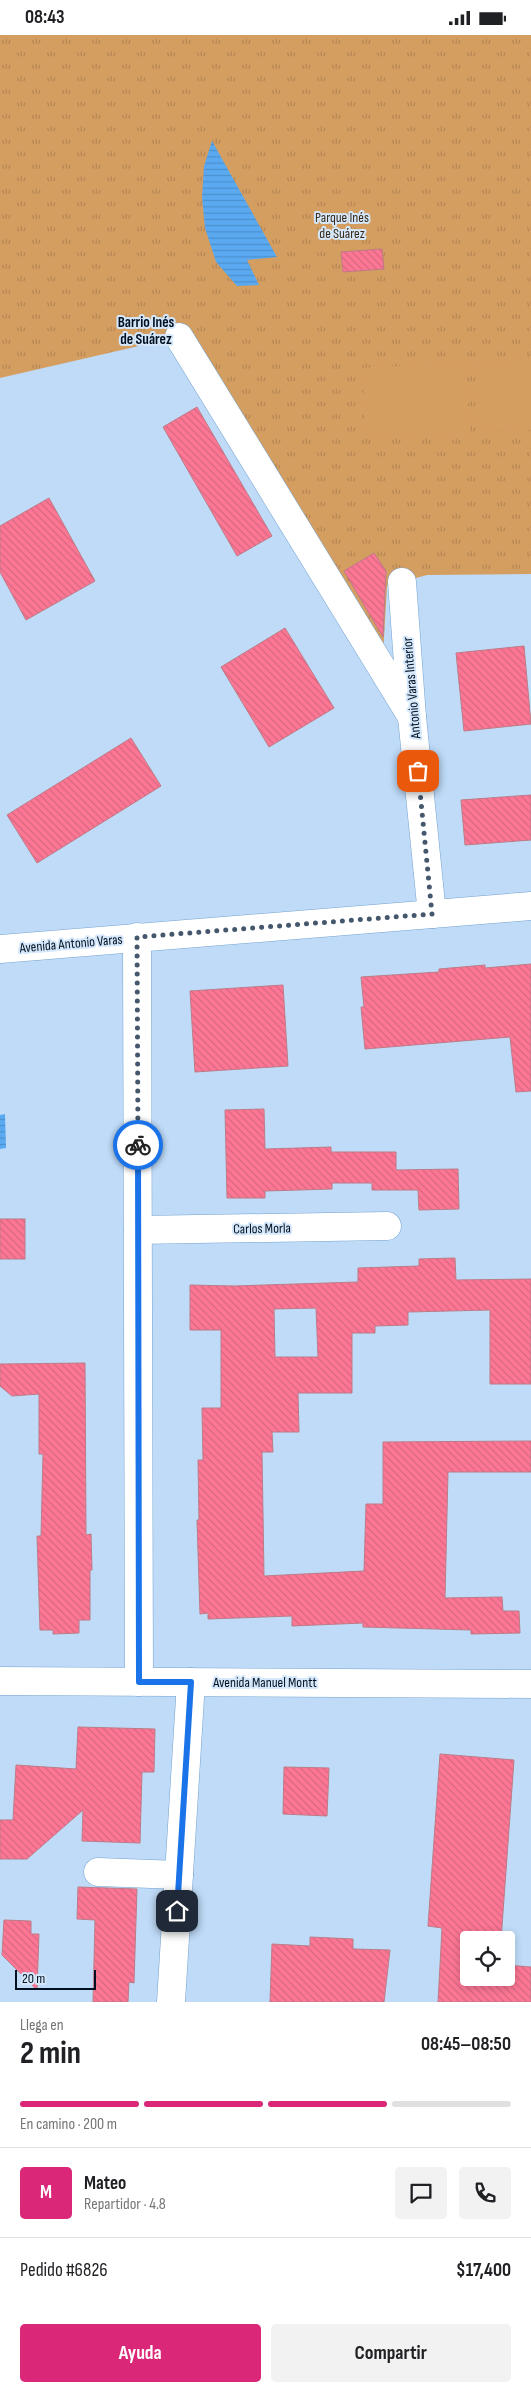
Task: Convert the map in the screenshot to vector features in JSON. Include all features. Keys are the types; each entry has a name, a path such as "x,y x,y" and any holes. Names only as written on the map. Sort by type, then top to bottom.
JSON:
{"street":[{"path":"178,337 412,717"},
{"name":"Antonio Varas Interior","path":"402,582 412,717 432,914"},
{"name":"Avenida Antonio Varas","path":"0,949 531,906"},
{"path":"137,937 139,1682"},
{"name":"Carlos Morla","path":"138,1230 387,1226"},
{"name":"Avenida Manuel Montt","path":"0,1681 531,1684"},
{"path":"171,2002 191,1682"},
{"path":"98,1872 179,1875"}],"green space":[{"name":"Parque Inés de Suárez","path":"0,35 531,35 531,574 427,575 387,586 383,655 178,337 0,378"},
{"path":"531,359 531,430 480,432 477,362"},
{"path":"465,362 470,432 366,439 362,368"}],"water":[{"path":"212,141 277,257 247,260 259,285 237,286 216,262 205,228 202,197 204,166"},
{"path":"5,1114 6,1148 0,1149 0,1115"}],"building":[{"path":"382,249 384,269 343,272 341,252"},
{"path":"197,407 272,536 237,556 163,427"},
{"path":"49,498 95,581 26,620 0,572 0,526"},
{"path":"374,553 386,571 383,637 344,571"},
{"path":"285,628 334,708 269,747 221,667"},
{"path":"524,646 531,724 464,731 456,653"},
{"path":"131,738 161,786 37,863 7,815"},
{"path":"531,795 531,840 465,845 461,800"},
{"path":"531,964 531,1091 516,1092 510,1037 365,1049 361,1007 364,1007 361,977 439,972 439,969 485,965 485,968"},
{"path":"283,985 288,1066 195,1072 190,991"},
{"path":"264,1109 265,1149 331,1147 331,1152 396,1152 396,1170 458,1169 459,1209 419,1210 418,1190 372,1190 372,1183 332,1183 332,1189 265,1191 265,1198 227,1198 225,1110"},
{"path":"0,1219 25,1219 25,1259 0,1259"},
{"path":"455,1258 456,1280 531,1279 531,1384 490,1384 490,1310 408,1312 408,1325 375,1326 375,1333 352,1333 352,1393 298,1393 299,1432 272,1432 273,1452 262,1452 264,1576 364,1571 366,1504 383,1504 383,1442 531,1441 531,1472 448,1472 445,1598 502,1597 503,1611 519,1611 520,1633 471,1634 471,1630 363,1627 363,1623 292,1626 292,1616 208,1619 208,1613 200,1614 197,1520 199,1520 198,1460 203,1460 202,1408 221,1408 221,1330 190,1330 190,1285 234,1286 358,1282 358,1268 419,1266 419,1259","holes":["316,1308 318,1357 275,1357 274,1309"]},
{"path":"85,1363 86,1535 91,1534 92,1570 90,1570 90,1620 79,1620 79,1633 53,1634 53,1630 40,1630 37,1536 41,1536 43,1454 39,1454 39,1394 12,1396 0,1386 0,1364"},
{"path":"78,1727 155,1729 154,1772 142,1772 140,1843 82,1841 83,1810 27,1859 0,1859 0,1820 13,1820 16,1765 76,1769"},
{"path":"440,1754 514,1760 502,1931 460,1931 460,1986 515,1986 515,1966 531,1967 531,2002 438,2002 442,1928 428,1926"},
{"path":"284,1767 329,1768 327,1816 283,1814"},
{"path":"78,1887 137,1889 134,1983 129,1982 128,2002 93,2002 95,1920 77,1919"},
{"path":"4,1920 31,1921 31,1934 39,1934 37,1990 2,1955"},
{"path":"310,1937 353,1939 353,1949 390,1950 384,2002 270,2002 272,1944 310,1946"}],"way so far":[{"path":"138,1145 137,937 432,914 418,771"}],"district":[{"name":"Barrio Inés de Suárez","path":"146,330"}],"route":[{"path":"138,1145 139,1682 191,1682 177,1911"}]}
